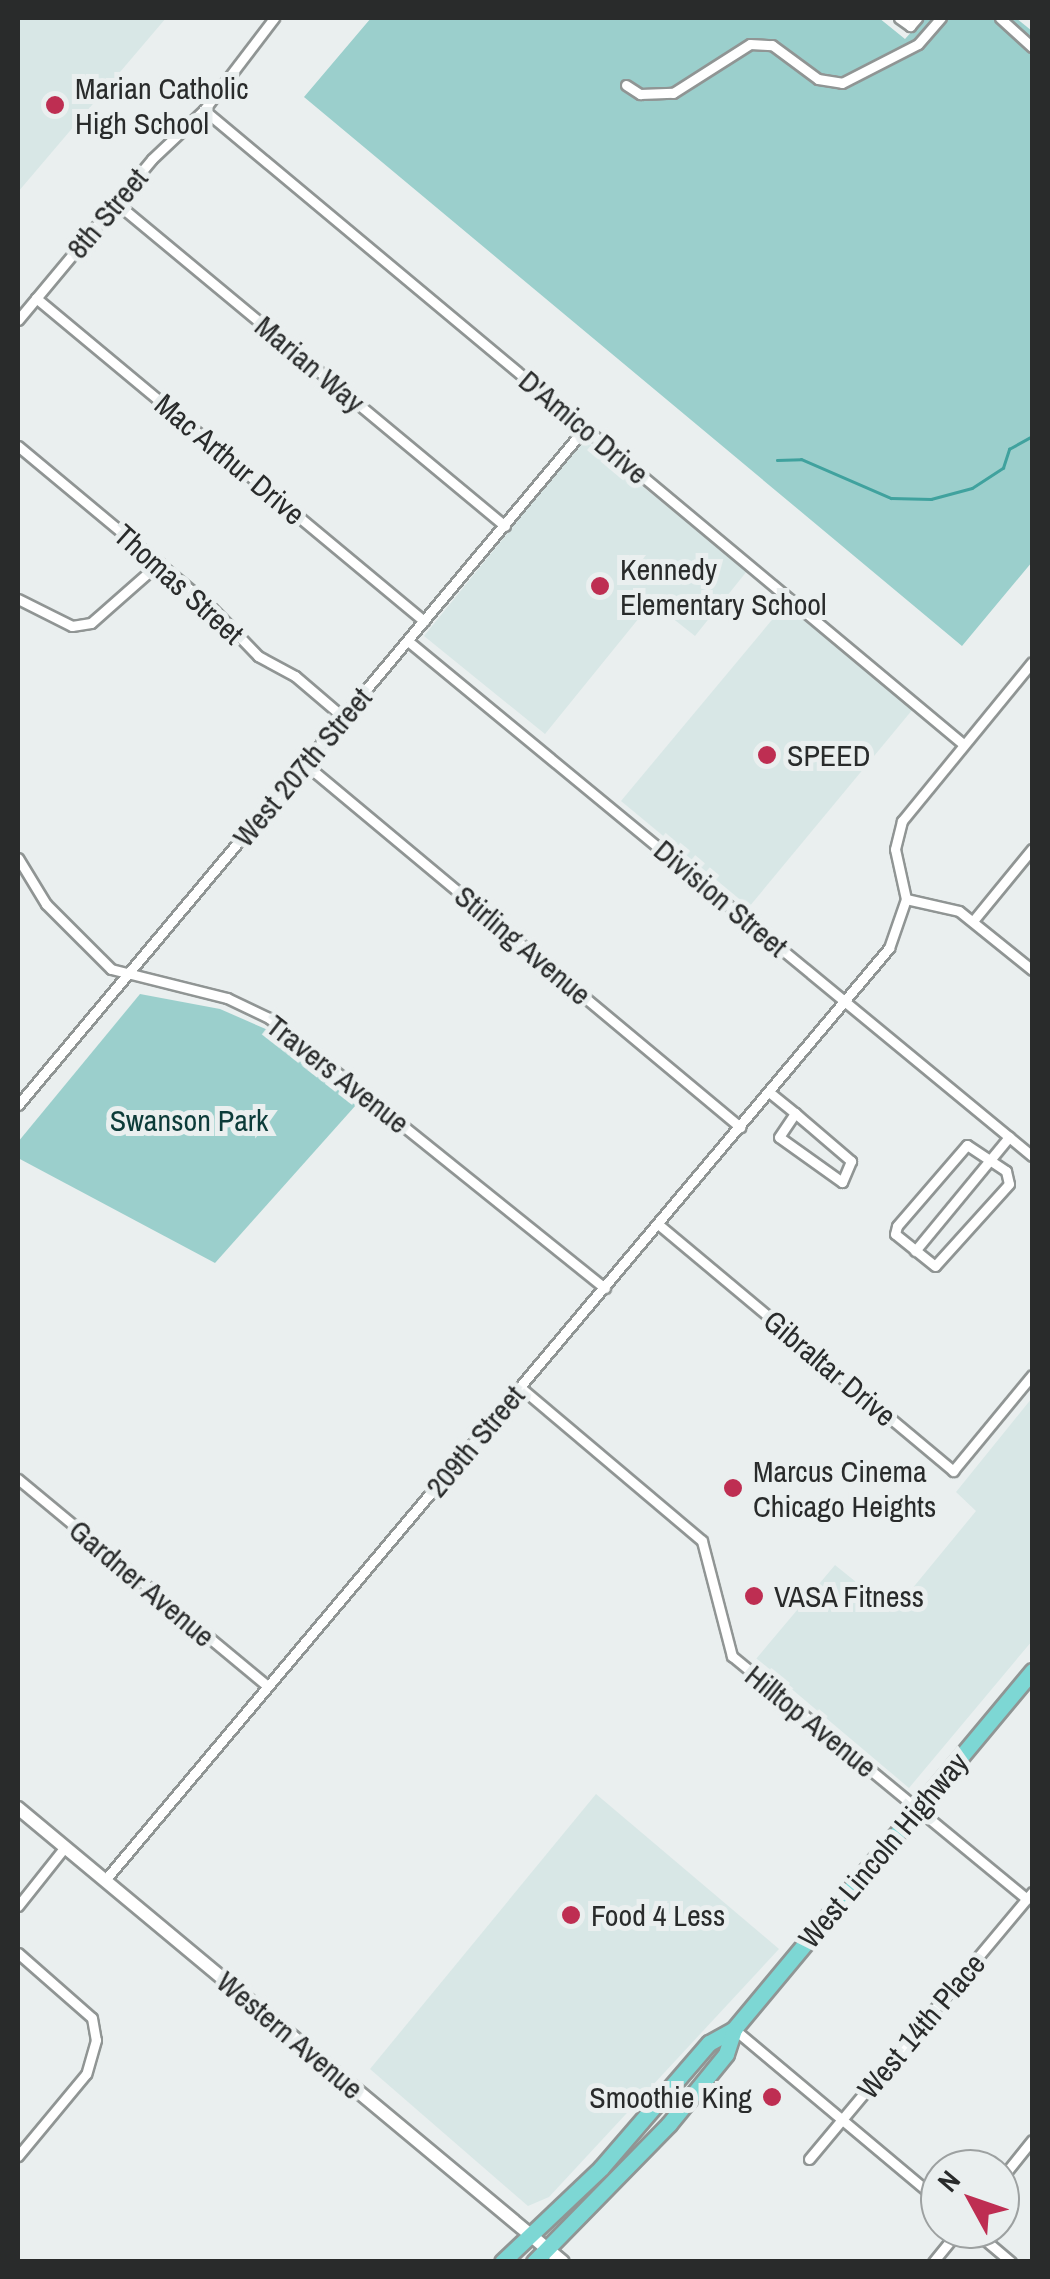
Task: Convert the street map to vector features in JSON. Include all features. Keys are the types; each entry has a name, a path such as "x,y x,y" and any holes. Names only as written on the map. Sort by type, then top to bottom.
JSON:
{"main road":[{"name":"West Lincoln Highway","path":"502,2262 598,2171 709,2043 734,2029 1032,1671"},
{"name":"Western Avenue","path":"18,1808 564,2262"},
{"name":"West Lincoln Highway","path":"534,2262 669,2124 726,2054 734,2029"}],"street":[{"name":"8th Street","path":"18,320 115,202 204,110 274,18"},
{"path":"899,18 910,26 917,18"},
{"path":"626,85 640,94 674,93 750,44 772,45 818,79 842,83 918,44 941,18"},
{"path":"1000,18 1032,47"},
{"name":"D'Amico Drive","path":"204,110 963,744"},
{"name":"Marian Way","path":"115,202 505,526"},
{"name":"Mac Arthur Drive","path":"36,298 424,621"},
{"name":"West 207th Street","path":"18,1106 585,428"},
{"name":"Thomas Street","path":"18,446 159,563 258,656 295,676 344,717"},
{"path":"18,599 72,626 91,623 159,563"},
{"name":"Division Street","path":"408,641 1032,1156"},
{"path":"1032,662 902,821 895,849 906,899 944,904 973,921 1032,970"},
{"name":"Stirling Avenue","path":"305,764 740,1128"},
{"path":"973,921 1032,849"},
{"name":"Travers Avenue","path":"18,858 46,904 100,960 126,976 226,998 270,1018 605,1288"},
{"name":"209th Street","path":"104,1880 844,1002 896,937 906,899"},
{"path":"769,1092 852,1161 842,1182 780,1137 794,1113"},
{"path":"914,1251 1009,1137"},
{"path":"967,1146 1006,1171 1009,1184 941,1265 914,1251 895,1234 897,1226 967,1146"},
{"name":"Gibraltar Drive","path":"658,1224 953,1470 1032,1376"},
{"name":"Hilltop Avenue","path":"520,1387 702,1542 732,1656 1030,1895"},
{"name":"Gardner Avenue","path":"18,1479 268,1686"},
{"path":"18,1906 65,1848"},
{"name":"West 14th Place","path":"808,2159 1030,1895"},
{"path":"18,1953 92,2018 96,2040 86,2074 18,2156"},
{"path":"734,2029 920,2185"}],"shaded area":[{"name":"Marian Catholic High School","path":"18,18 166,18 18,192"},
{"name":"Kennedy Elementary School","path":"584,439 747,571 695,636 652,602 545,734 424,636"},
{"name":"SPEED","path":"786,603 913,709 749,907 621,801"},
{"path":"1032,1398 1032,1641 909,1788 756,1659 835,1565 893,1612 976,1511 956,1492"},
{"path":"596,1794 779,1949 549,2197 528,2206 370,2069"}],"green space":[{"path":"371,18 879,18 905,39 924,18 1016,18 1032,31 1032,562 962,646 304,97"},
{"name":"Swanson Park","path":"140,994 220,1009 268,1030 356,1105 215,1263 18,1158 18,1142"}],"waterway":[{"path":"777,460 801,459 891,498 931,499 972,488 1003,468 1009,449 1032,436"}],"place":[{"name":"Marian Catholic High School","path":"55,105"},
{"name":"Kennedy Elementary School","path":"600,586"},
{"name":"SPEED","path":"767,755"},
{"name":"Marcus Cinema Chicago Heights","path":"733,1488"},
{"name":"VASA Fitness","path":"754,1596"},
{"name":"Food 4 Less","path":"571,1915"},
{"name":"Smoothie King","path":"772,2097"}]}
